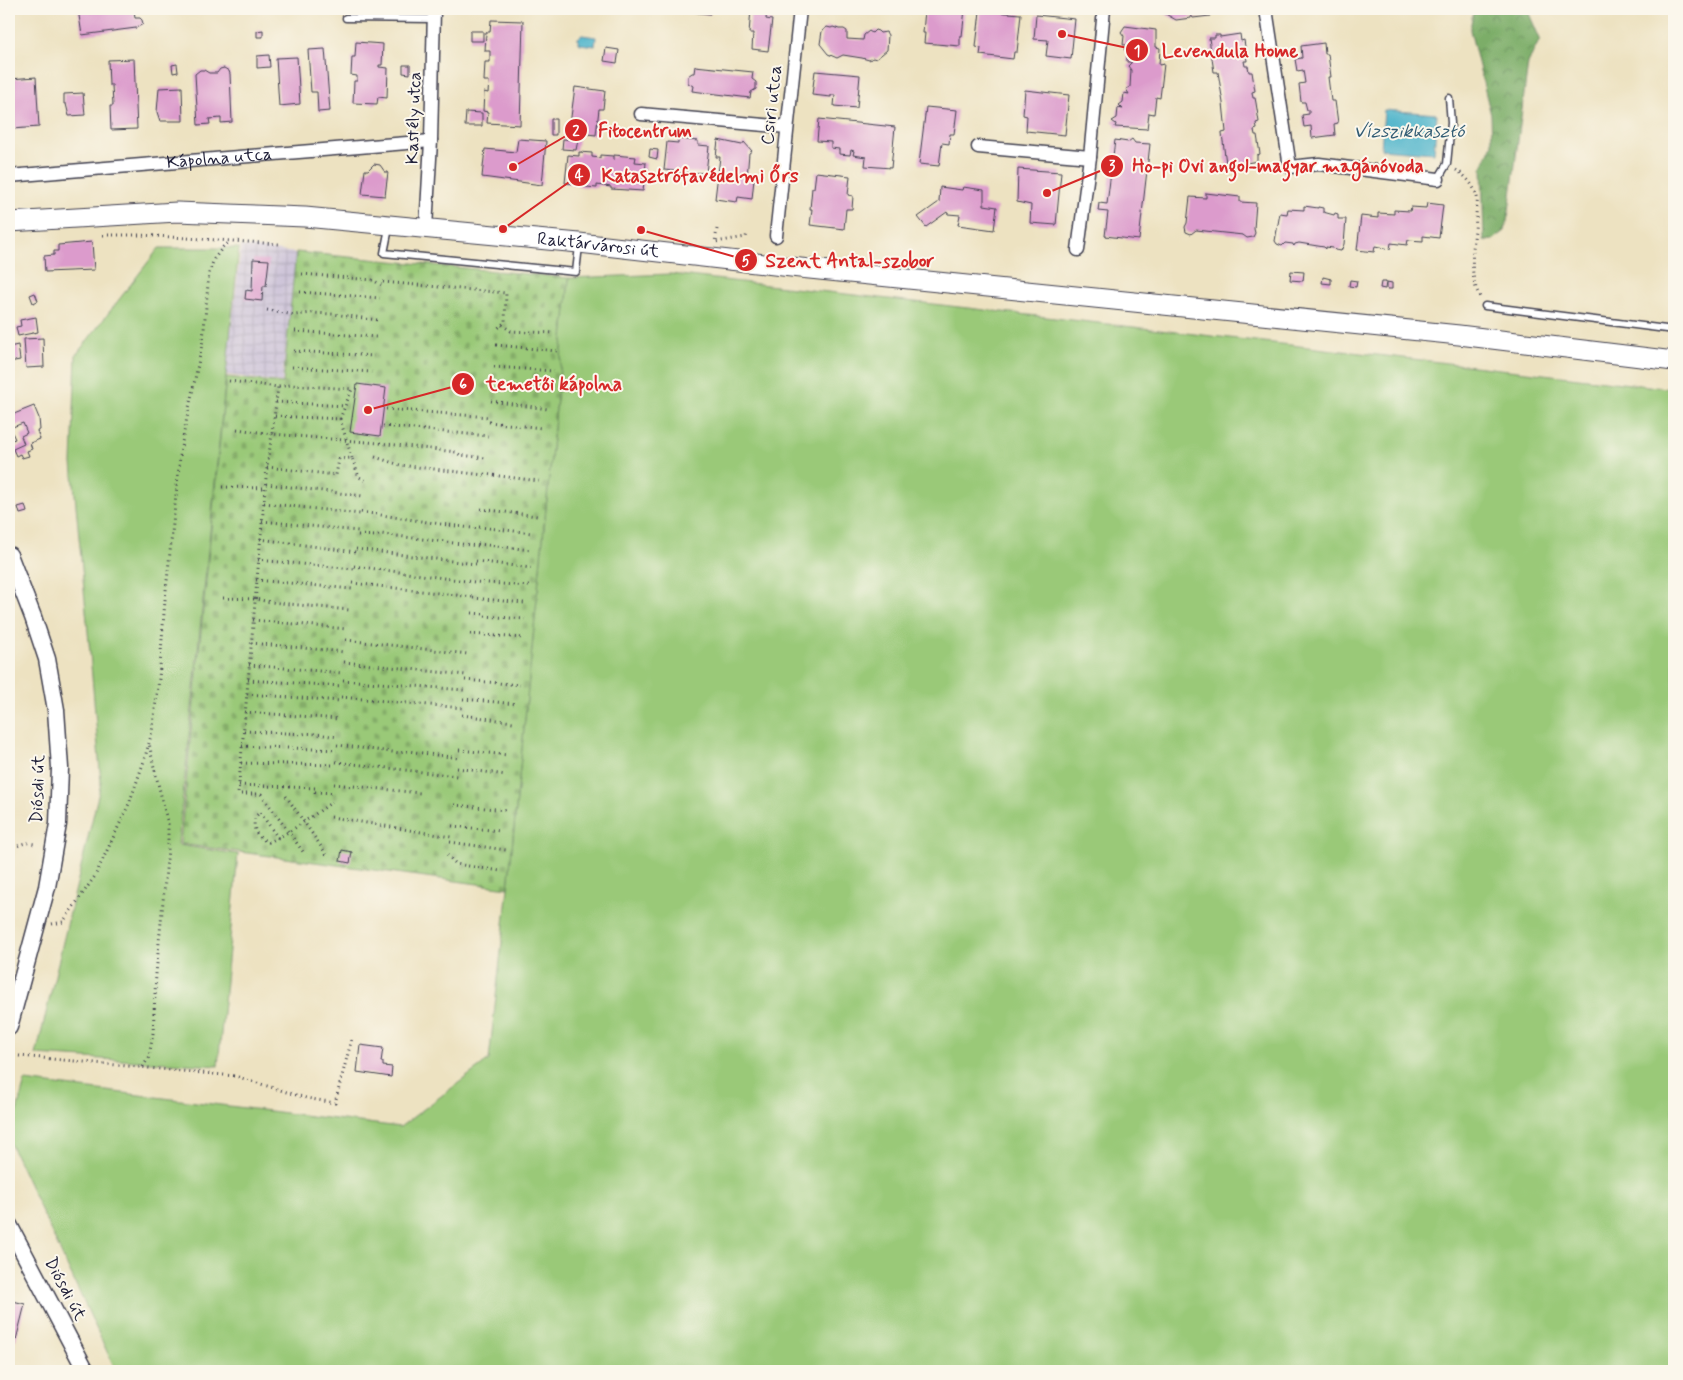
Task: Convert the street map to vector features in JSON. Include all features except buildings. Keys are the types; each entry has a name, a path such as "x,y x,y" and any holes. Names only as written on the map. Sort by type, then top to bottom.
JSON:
{"main road":[{"path":"9,222 177,212 305,217 426,228"},
{"name":"Raktárvárosi út","path":"426,228 1459,335 1674,361"}],"street":[{"name":"Csiri utca","path":"776,236 800,9"},
{"path":"1078,250 1090,158 1104,9"},
{"path":"1266,9 1290,167 1319,164 1438,179"},
{"name":"Kastély utca","path":"426,228 431,141 434,14"},
{"path":"641,114 787,127"},
{"name":"Kápolna utca","path":"9,176 431,141"},
{"path":"978,147 1090,158"},
{"name":"Diósdi út","path":"9,555 34,617 47,659 56,710 60,794 58,824 47,887 9,1027"},
{"name":"Diósdi út","path":"9,1225 86,1371"}],"lane":[{"path":"346,18 434,14"},
{"path":"1438,179 1447,164 1451,123 1449,98"},
{"path":"389,224 384,254 576,272 579,243"},
{"path":"1485,306 1674,330"}],"path":[{"path":"1447,164 1471,182 1477,198 1472,256 1473,279 1478,295 1485,306"},
{"path":"717,229 715,242 746,236 747,233"},
{"path":"102,235 140,235 279,244"},
{"path":"38,922 56,924 63,922 95,876 129,804 149,742 160,679 165,600 181,446 203,340 209,273 214,260 223,247 230,242"},
{"path":"302,274 374,280 382,284 506,293 505,322 498,329"},
{"path":"300,292 380,298"},
{"path":"267,310 295,315 312,313 333,314 378,320"},
{"path":"502,326 511,331 554,333"},
{"path":"295,331 376,337"},
{"path":"496,345 557,351"},
{"path":"294,351 374,356"},
{"path":"292,367 372,372"},
{"path":"494,367 554,371"},
{"path":"229,382 278,387 290,385 352,389 340,419 359,477 367,481"},
{"path":"492,384 549,390"},
{"path":"278,387 265,486 238,794 260,794 304,853"},
{"path":"491,401 548,410"},
{"path":"276,402 345,406"},
{"path":"386,409 489,419 542,428"},
{"path":"275,416 340,419"},
{"path":"383,426 488,436"},
{"path":"237,429 456,452 460,455 486,458"},
{"path":"375,457 400,465 539,481"},
{"path":"267,467 336,475 339,459 352,458"},
{"path":"222,487 265,486 364,496"},
{"path":"264,503 532,533"},
{"path":"481,509 536,516"},
{"path":"262,520 376,536 380,534 531,550"},
{"path":"260,539 356,551 532,568"},
{"path":"258,560 354,567 474,582 529,586"},
{"path":"256,580 352,589"},
{"path":"352,583 524,603"},
{"path":"223,598 255,599 349,610"},
{"path":"472,612 484,614 484,616 525,620"},
{"path":"253,620 347,629"},
{"path":"470,634 523,638"},
{"path":"346,640 468,654"},
{"path":"251,643 345,652"},
{"path":"344,662 520,685"},
{"path":"249,665 343,673"},
{"path":"248,680 342,686"},
{"path":"342,680 464,690"},
{"path":"247,694 463,708"},
{"path":"463,699 517,704"},
{"path":"245,712 339,720"},
{"path":"462,716 513,722"},
{"path":"244,731 307,733 338,737"},
{"path":"143,1068 149,1057 153,1034 156,974 168,849 168,824 149,742"},
{"path":"337,745 400,753 408,751 458,758"},
{"path":"242,746 336,750"},
{"path":"459,750 508,756"},
{"path":"241,763 336,764 457,776"},
{"path":"457,768 506,775"},
{"path":"334,784 420,793"},
{"path":"239,785 315,788 315,792 333,793"},
{"path":"286,796 327,855"},
{"path":"278,838 260,812 254,821 255,833 262,840 269,842 278,838 288,832 332,802"},
{"path":"454,805 506,810"},
{"path":"331,817 451,837"},
{"path":"452,826 501,831"},
{"path":"9,842 15,846 20,846 26,842 36,844"},
{"path":"450,842 506,850"},
{"path":"447,855 456,864 500,871"},
{"path":"9,1055 235,1076 306,1098 335,1103 352,1038"}],"shaded area":[{"path":"241,246 296,253 282,382 226,375"}],"green space":[{"path":"1476,9 1527,9 1540,39 1528,63 1505,231 1493,240 1484,241 1482,167 1492,144 1491,115 1470,30 1473,12"},
{"path":"159,248 239,248 178,845 238,854 218,1066 36,1055 101,783 72,463 76,355"},
{"path":"296,252 569,278 508,888 180,844 226,377 283,383"},
{"path":"671,274 1674,389 1674,1371 116,1371 9,1141 25,1081 400,1127 489,1060 569,278"}],"water":[{"path":"582,35 596,37 595,46 580,44 577,39"},
{"name":"Vízszikkasztó","path":"1384,110 1437,114 1434,153 1381,149"}],"place":[{"name":"Levendula Home","path":"1062,34"},
{"name":"Fitocentrum","path":"513,167"},
{"name":"Ho-pi Ovi angol-magyar magánóvoda","path":"1047,193"},
{"name":"Katasztrófavédelmi Őrs","path":"503,229"},
{"name":"Szent Antal-szobor","path":"641,230"},
{"name":"temetői kápolna","path":"368,410"}]}
